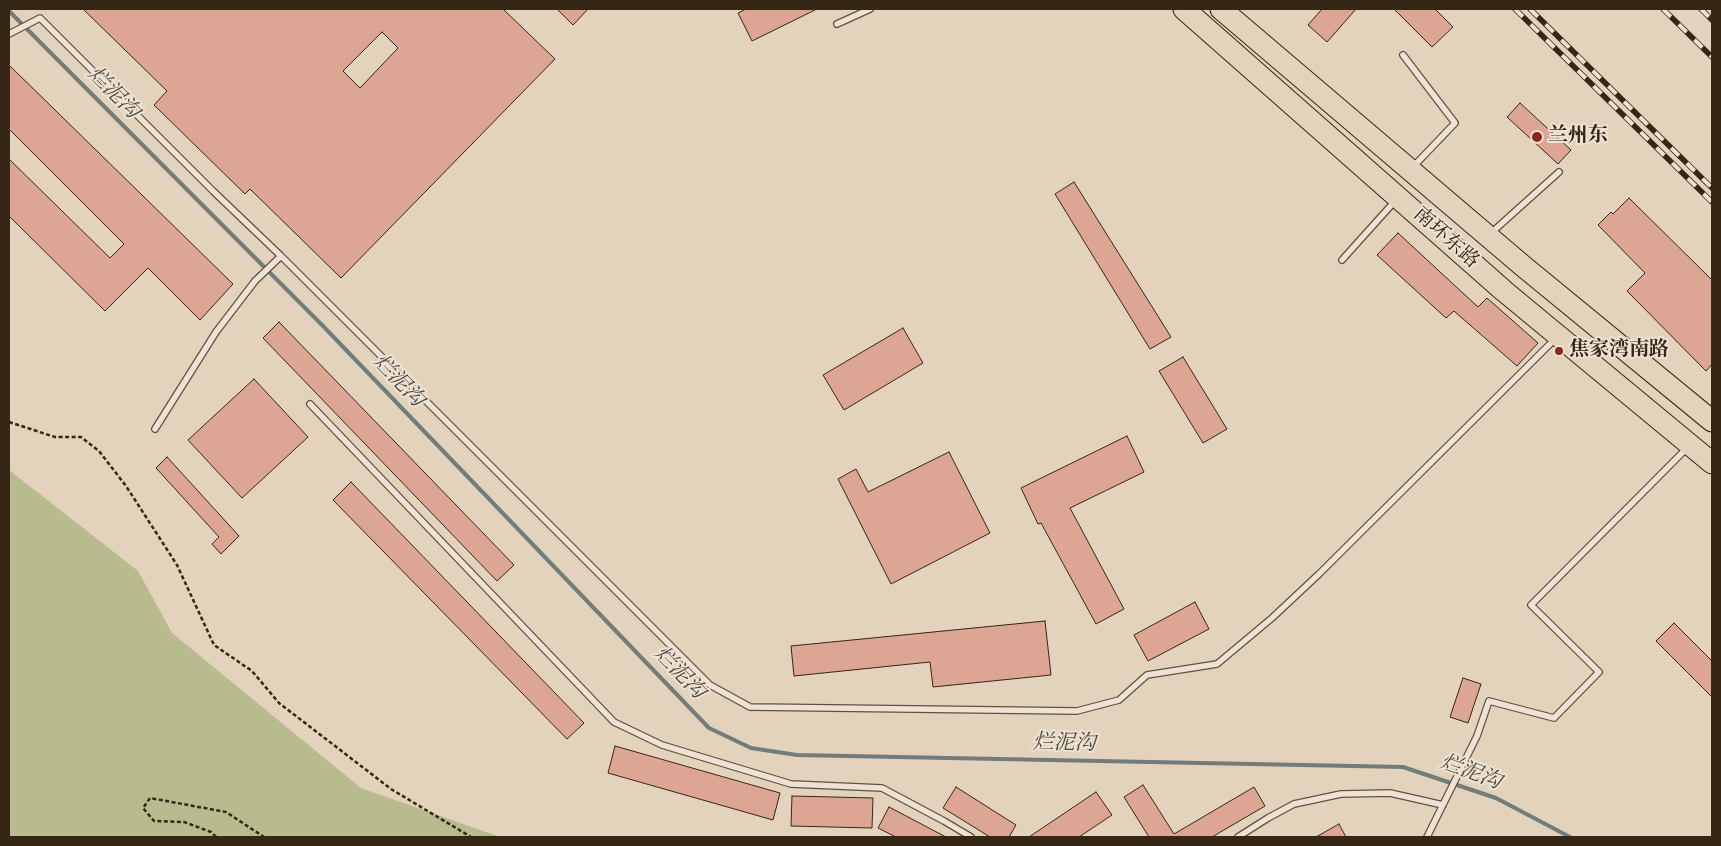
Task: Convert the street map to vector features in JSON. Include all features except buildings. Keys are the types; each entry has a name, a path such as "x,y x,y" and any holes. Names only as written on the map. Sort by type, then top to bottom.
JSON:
{"highway":[{"name":"南环东路","path":"1184,9 1504,291 1712,463"},
{"name":"南环东路","path":"1225,10 1523,266 1712,421"},
{"path":"1504,291 1523,266"}],"lane":[{"path":"837,24 870,9"},
{"path":"9,34 40,18 710,685 750,708 1076,711 1119,700 1147,676 1217,664 1272,618 1319,574 1558,336"},
{"path":"1403,55 1455,122 1410,169"},
{"path":"1489,235 1559,172"},
{"path":"1342,260 1398,198"},
{"path":"155,429 216,332 255,280 281,256"},
{"path":"310,404 614,722 662,745 791,784 882,788 971,837"},
{"path":"1427,837 1477,736 1490,701 1554,718 1599,672 1531,605 1690,444"},
{"path":"1238,837 1294,804 1341,794 1390,793 1443,805"}],"path":[{"path":"9,422 56,437 81,437 100,451 126,486 177,565 214,645 252,671 279,703 392,789 471,837"},
{"path":"216,837 211,832 184,822 154,821 143,808 150,798 226,812 264,837"}],"green space":[{"path":"9,470 138,571 172,633 361,788 500,837 9,837"}],"waterway":[{"name":"烂泥沟","path":"9,11 323,326 709,728 751,748 797,755 1403,767 1496,798 1570,837"}],"railway":[{"path":"1515,9 1712,202"},
{"path":"1530,9 1712,188"},
{"path":"1663,9 1712,57"},
{"path":"1701,9 1712,20"}],"place":[{"name":"兰州东","path":"1537,137"},
{"name":"焦家湾南路","path":"1559,351"}]}
